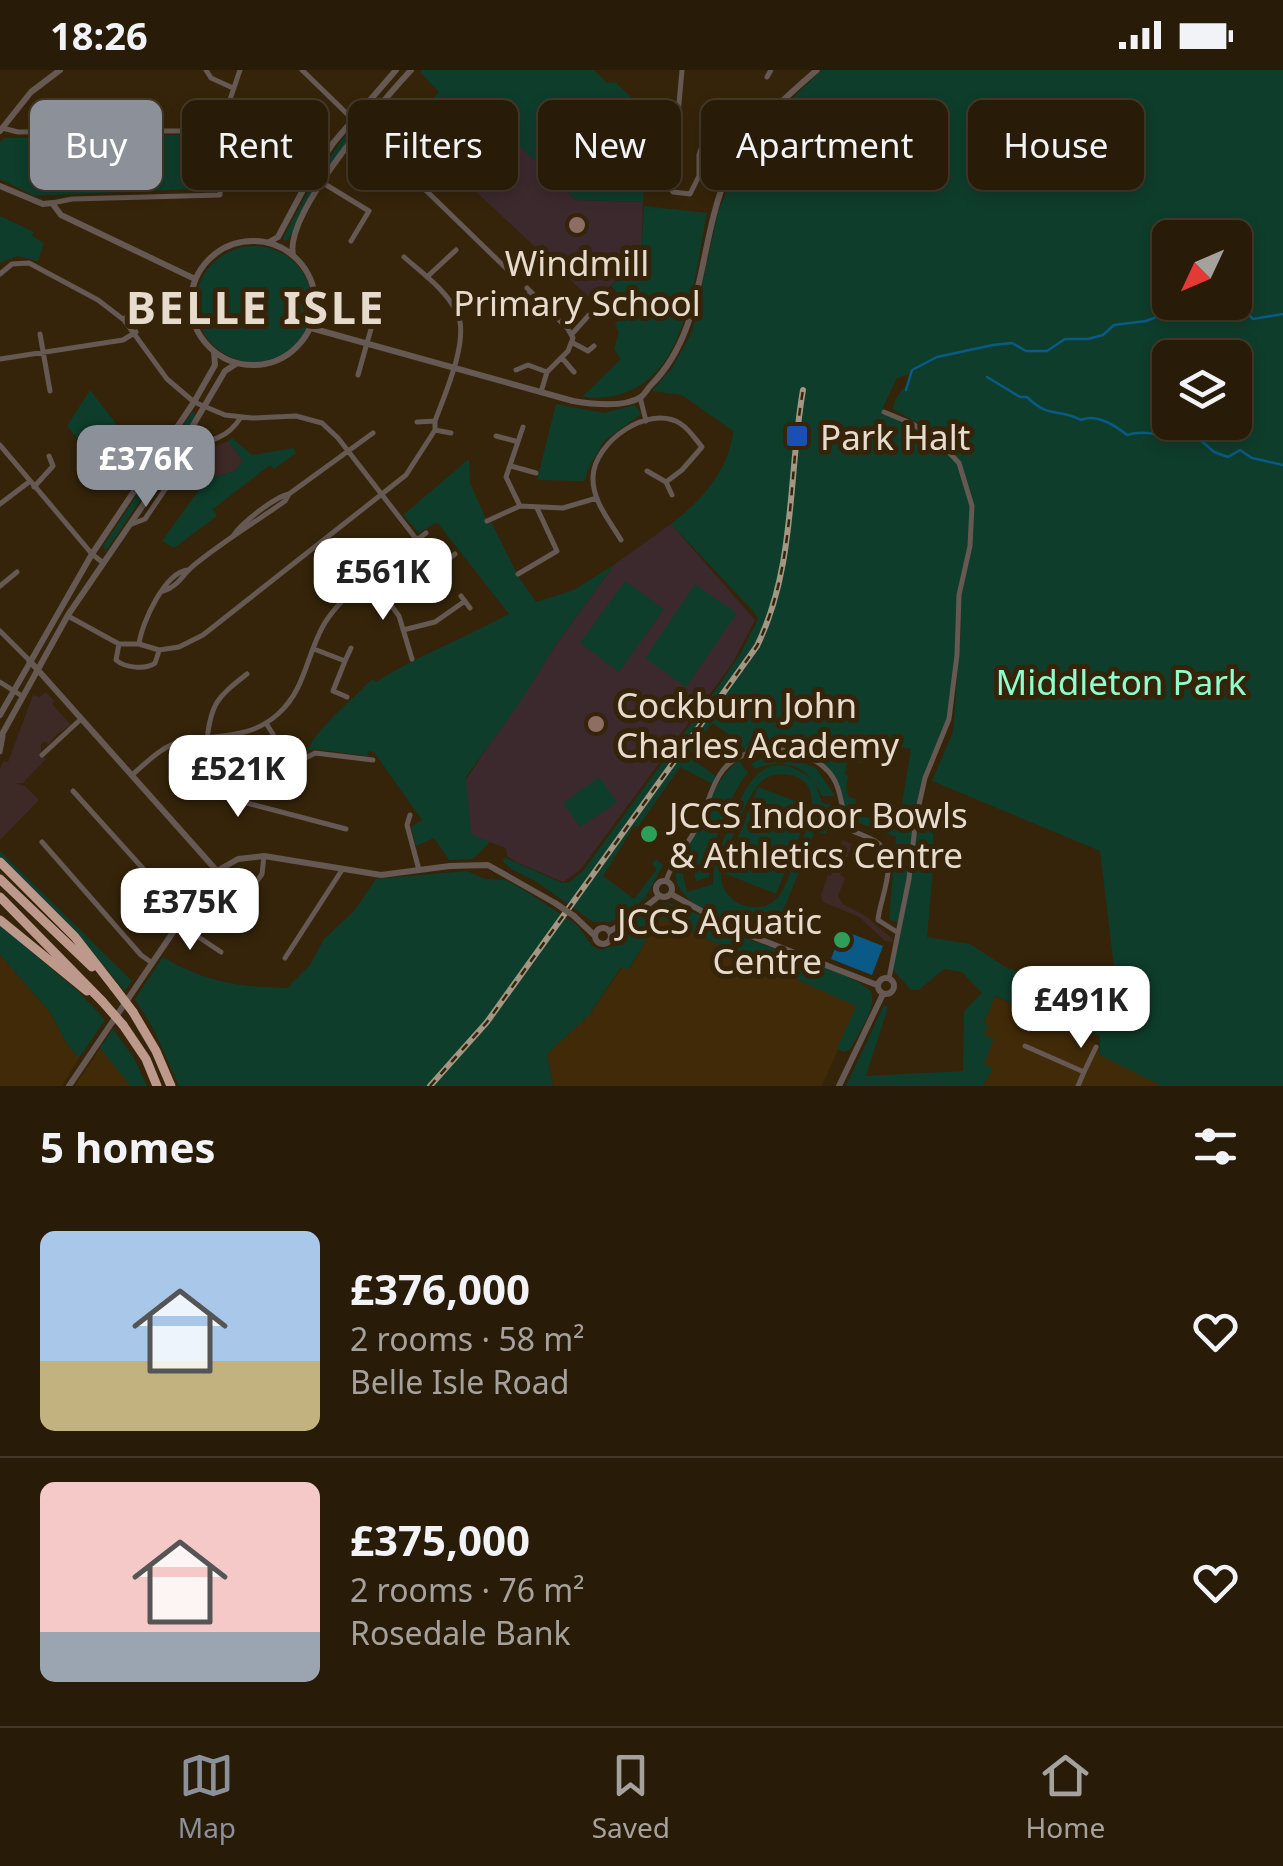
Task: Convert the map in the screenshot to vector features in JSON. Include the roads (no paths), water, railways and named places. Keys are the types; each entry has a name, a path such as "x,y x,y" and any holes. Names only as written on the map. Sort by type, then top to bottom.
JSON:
{"highway":[{"path":"0,862 75,937 114,987 156,1050 172,1086"},
{"path":"0,879 114,987"},
{"path":"0,897 123,1025 146,1059 158,1086"},
{"path":"0,920 102,1001"}],"street":[{"path":"60,70 31,92 1,129 117,131 133,136 182,131"},
{"path":"206,70 211,78 233,88"},
{"path":"230,100 240,70"},
{"path":"302,70 348,115"},
{"path":"369,100 396,70"},
{"path":"384,100 411,70"},
{"path":"678,100 682,70"},
{"path":"784,100 814,71"},
{"path":"268,242 278,237 312,175 348,125"},
{"path":"328,173 348,144"},
{"path":"667,199 673,192 690,194 694,189 701,151"},
{"path":"0,186 43,204 72,199 220,195 220,190"},
{"path":"328,186 369,211 351,242"},
{"path":"293,254 293,236 318,190"},
{"path":"426,190 513,275"},
{"path":"310,328 588,404 640,398 668,365 685,334 713,212 722,190"},
{"path":"52,203 61,216 195,279"},
{"path":"248,240 268,242 293,254 304,266 315,292 314,316 304,340 284,358 253,366 236,364 203,341 192,316 195,279 208,260 230,245 248,240"},
{"path":"427,278 456,250"},
{"path":"68,615 119,644 159,650 178,647 203,636 406,475 435,430 460,327 458,315 404,257"},
{"path":"0,274 12,264 29,263 98,300 136,332 167,380 194,402 241,417 296,416 329,428 443,582"},
{"path":"516,308 529,290 572,334 573,343 548,372 541,392"},
{"path":"504,296 523,315"},
{"path":"358,375 378,304"},
{"path":"124,320 131,312 144,325"},
{"path":"572,334 588,315 595,314"},
{"path":"0,359 123,340 136,332"},
{"path":"40,334 50,391"},
{"path":"573,343 588,351 594,346"},
{"path":"0,715 92,554 216,365 214,352"},
{"path":"562,358 574,372"},
{"path":"0,752 2,735 68,615 165,473 226,372 236,364"},
{"path":"516,370 528,364 548,372"},
{"path":"640,398 646,420"},
{"path":"883,994 894,988 890,978 924,778 949,719 958,655 959,595 970,546 972,506 959,463 913,424 884,412"},
{"path":"186,440 220,438 241,417"},
{"path":"621,540 603,521 597,498 592,476 600,456 618,435 646,420 680,423 704,445 666,482"},
{"path":"417,422 435,421"},
{"path":"520,506 507,484 522,426"},
{"path":"435,430 451,433"},
{"path":"138,644 163,591 170,590 188,570 373,433"},
{"path":"496,436 516,441"},
{"path":"0,445 102,562"},
{"path":"0,504 53,466 49,456"},
{"path":"113,486 127,464"},
{"path":"511,466 536,473"},
{"path":"648,470 666,482 672,495"},
{"path":"120,475 139,487"},
{"path":"487,521 520,506 562,508 597,498"},
{"path":"537,508 557,551"},
{"path":"132,775 167,747 183,741 239,735 266,723 293,698 303,682 324,626 338,606 426,533"},
{"path":"518,574 564,547"},
{"path":"434,571 455,554"},
{"path":"0,586 17,572"},
{"path":"371,578 393,605 412,659"},
{"path":"403,630 435,622 463,598 470,608"},
{"path":"0,631 217,871"},
{"path":"119,644 116,660 120,664 147,668 155,663 159,650"},
{"path":"347,697 333,691 351,648"},
{"path":"314,649 345,660"},
{"path":"247,674 217,698 203,740 203,774 228,798 346,829"},
{"path":"0,682 22,696"},
{"path":"45,750 81,719"},
{"path":"266,723 292,765 315,753 373,760"},
{"path":"658,896 657,884 666,881 678,854 697,828 722,770 746,753 801,753 829,772 840,794 849,829 878,844 887,856 889,867 878,920 898,933"},
{"path":"73,791 185,915"},
{"path":"410,815 407,825 420,870"},
{"path":"42,842 152,963"},
{"path":"242,901 262,874 264,856"},
{"path":"68,1086 217,871 238,860 264,856 381,875 488,865 555,902 584,923 598,943 606,944 612,938 610,931"},
{"path":"285,958 342,870"},
{"path":"658,896 666,898 671,894 672,887 666,881"},
{"path":"671,894 736,930 877,985 883,994"},
{"path":"584,923 610,931 658,896"},
{"path":"179,924 221,952"},
{"path":"595,936 600,928"},
{"path":"877,985 883,978 890,978"},
{"path":"839,1086 883,994"},
{"path":"1024,1046 1084,1072"},
{"path":"1078,1086 1096,1047"}],"water":[{"path":"842,930 883,946 872,975 831,959"}],"waterway":[{"path":"906,390 912,370 937,357 993,345 1012,343 1026,351 1047,351 1065,339 1088,339 1103,335 1114,325 1146,321 1175,310 1191,317 1208,318 1219,311 1229,318 1283,314"},
{"path":"987,377 1048,411 1081,420 1099,419 1127,435 1197,437 1214,452 1228,457 1240,450 1252,458 1283,465"}],"railway":[{"path":"430,1086 487,1022 757,646 770,616 785,553 803,390"}],"place":[{"name":"Windmill Primary School","path":"577,225"},
{"name":"Park Halt","path":"797,436"},
{"name":"Cockburn John Charles Academy","path":"596,724"},
{"name":"JCCS Indoor Bowls & Athletics Centre","path":"649,834"},
{"name":"JCCS Aquatic Centre","path":"842,940"}],"district":[{"name":"BELLE ISLE","path":"256,306"}],"park label":[{"name":"Middleton Park","path":"1121,681"}]}
